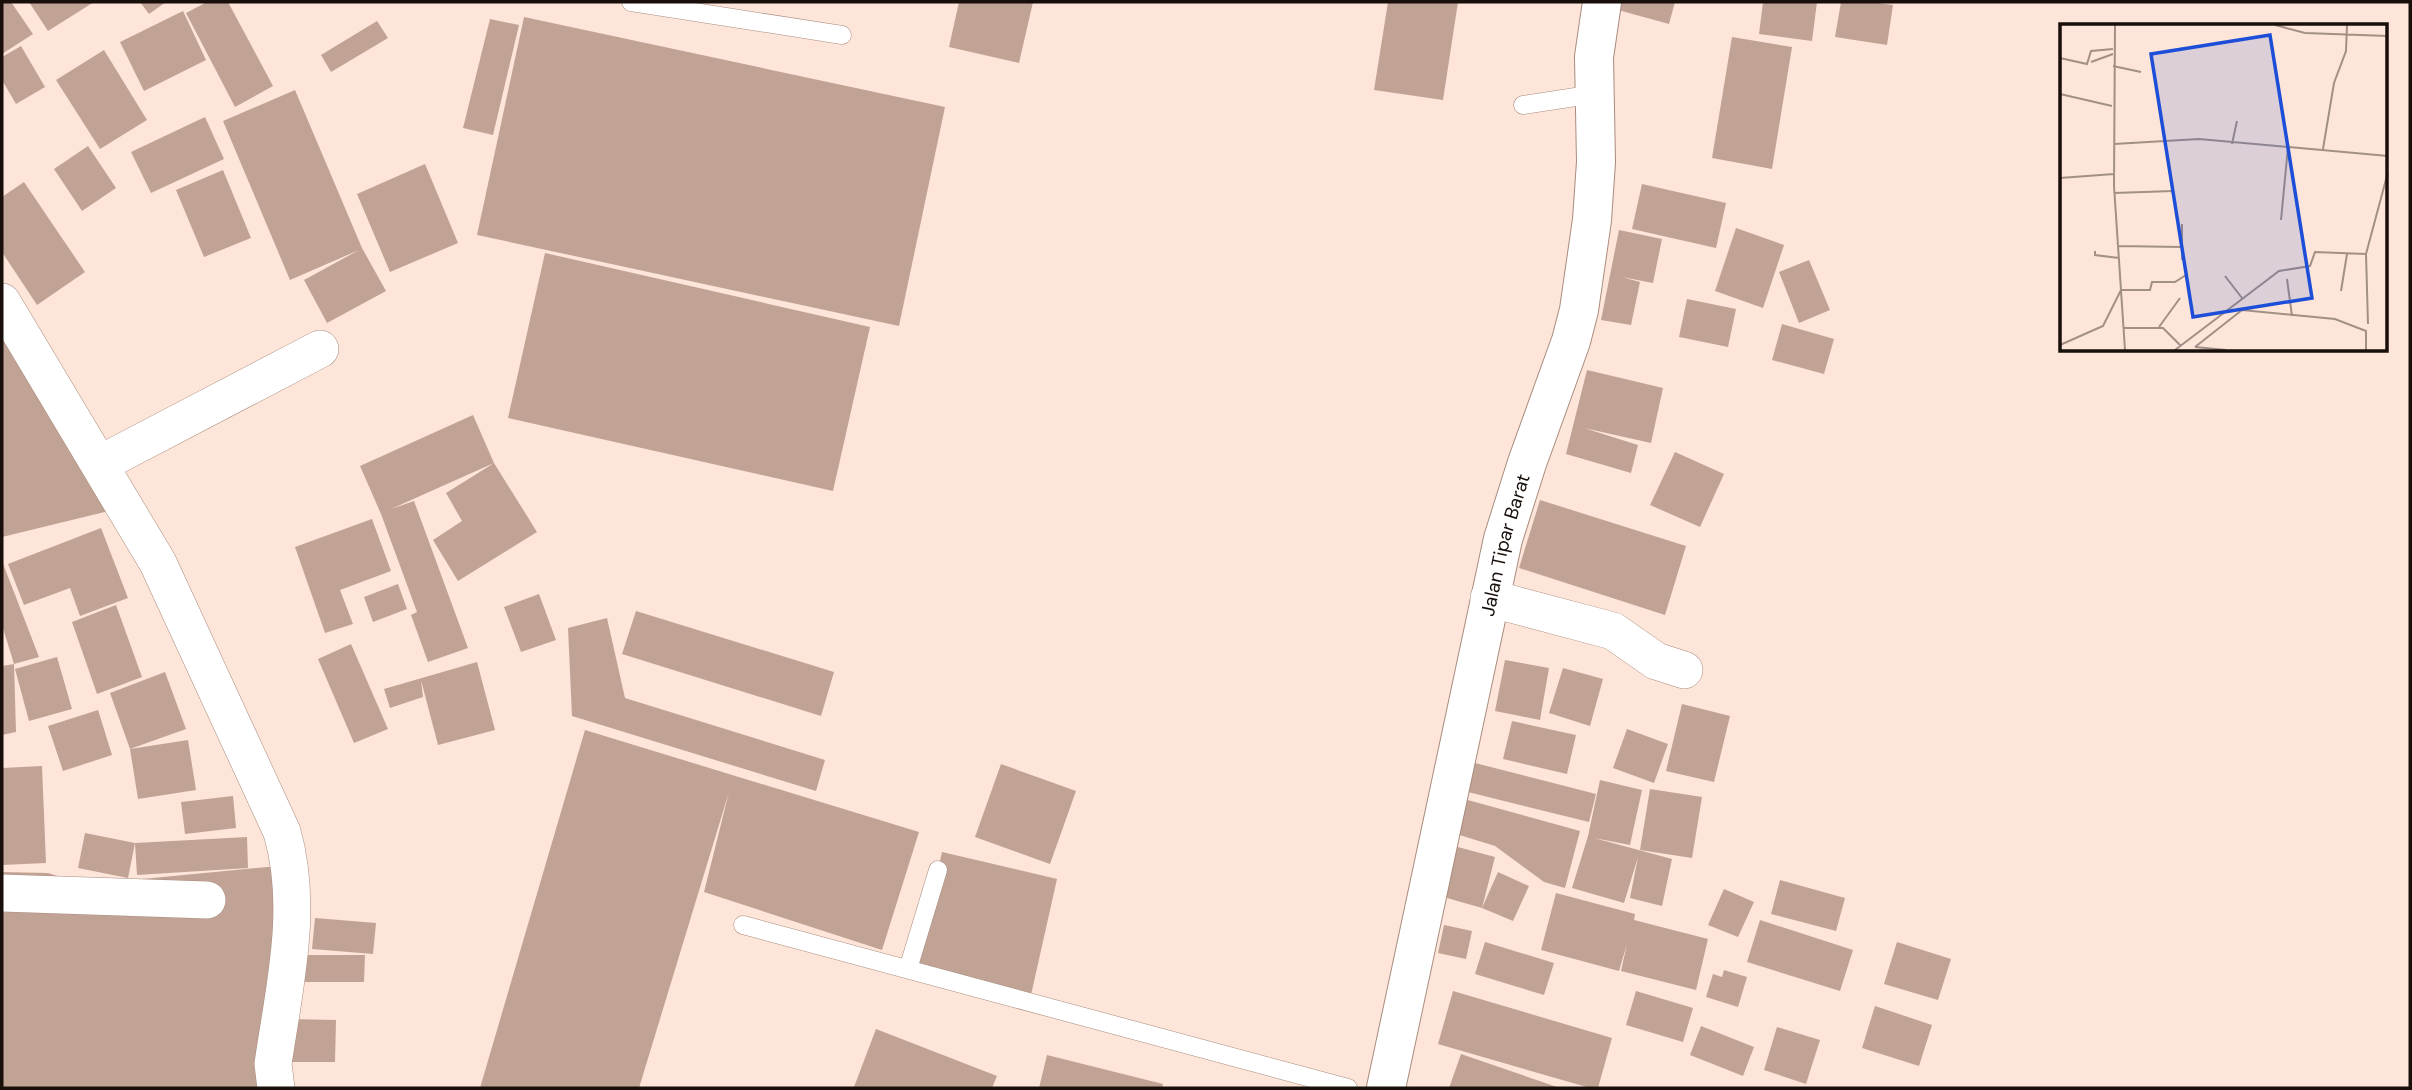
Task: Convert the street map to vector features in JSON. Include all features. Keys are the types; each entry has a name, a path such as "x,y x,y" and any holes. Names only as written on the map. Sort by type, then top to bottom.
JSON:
{"street":[{"name":"Jalan Tipar Barat","path":"1386,1088 1503,539 1571,341 1579,310 1592,220 1595,162 1594,57 1602,2"},
{"path":"2,302 159,563 282,832 289,853 293,921 273,1064 276,1088"},
{"path":"100,464 320,349"},
{"path":"1489,598 1613,631 1656,661 1684,670"},
{"path":"2,893 207,900"}],"lane":[{"path":"639,2 842,35"},
{"path":"1523,104 1595,94"},
{"path":"908,969 938,870"},
{"path":"743,925 1348,1088"}],"building":[{"path":"2,2 11,2 33,34 2,54"},
{"path":"29,2 94,2 48,31"},
{"path":"140,2 166,2 149,14"},
{"path":"207,2 228,2 273,86 235,107 186,13"},
{"path":"959,2 1033,2 1019,63 949,47"},
{"path":"1388,2 1458,2 1443,100 1374,90"},
{"path":"1620,2 1675,2 1669,24 1618,10"},
{"path":"1763,2 1817,2 1812,41 1759,34"},
{"path":"1841,2 1893,5 1887,45 1835,37"},
{"path":"183,11 206,60 144,91 120,42"},
{"path":"524,17 945,107 899,326 477,235"},
{"path":"490,19 519,25 493,135 463,128"},
{"path":"377,21 388,38 331,72 321,55"},
{"path":"1732,37 1792,47 1772,169 1712,158"},
{"path":"21,46 45,87 16,104 2,80 2,57"},
{"path":"104,50 147,120 100,149 56,80"},
{"path":"295,90 362,248 386,291 327,323 304,280 359,250 290,280 223,121"},
{"path":"205,117 224,159 151,193 131,152"},
{"path":"88,146 116,188 82,211 54,169"},
{"path":"425,164 458,243 390,272 357,194"},
{"path":"223,170 251,238 204,257 176,190"},
{"path":"24,182 85,272 37,305 2,252 2,197"},
{"path":"1642,184 1726,203 1716,248 1632,229"},
{"path":"1736,228 1784,245 1763,308 1715,291"},
{"path":"1619,230 1662,239 1653,283 1622,277 1640,282 1631,325 1601,320"},
{"path":"545,253 870,327 833,491 508,418"},
{"path":"1809,260 1830,310 1799,323 1779,272"},
{"path":"1687,299 1736,309 1728,347 1679,337"},
{"path":"2,316 117,509 2,537"},
{"path":"1782,324 1834,339 1824,374 1772,360"},
{"path":"1587,370 1663,388 1651,443 1584,428 1638,445 1631,473 1566,454"},
{"path":"473,415 494,463 391,509 414,501 468,648 428,662 411,615 417,612 381,514 360,466"},
{"path":"1675,452 1724,474 1700,527 1650,505"},
{"path":"494,463 537,532 458,581 433,540 462,521 446,493"},
{"path":"1540,500 1686,546 1665,615 1519,568"},
{"path":"372,519 391,571 340,590 353,624 325,633 295,547"},
{"path":"101,528 128,598 80,616 70,588 24,605 8,564"},
{"path":"2,561 39,657 14,664 2,625"},
{"path":"398,584 407,609 373,622 364,597"},
{"path":"539,594 556,640 521,652 504,607"},
{"path":"116,605 142,677 97,694 72,622"},
{"path":"636,611 834,672 821,716 622,654"},
{"path":"607,618 625,698 825,760 816,791 572,716 568,628"},
{"path":"351,644 388,729 354,743 318,659"},
{"path":"57,657 72,709 29,721 15,669"},
{"path":"1505,660 1549,668 1540,720 1495,711"},
{"path":"477,662 495,730 438,745 421,680 423,697 390,708 384,689"},
{"path":"14,664 16,732 2,735 2,666"},
{"path":"1563,668 1603,679 1590,726 1549,713"},
{"path":"165,672 186,729 130,749 110,693"},
{"path":"1682,704 1730,716 1714,782 1666,771"},
{"path":"98,710 112,755 63,771 48,726"},
{"path":"1512,721 1576,735 1567,774 1503,759"},
{"path":"1627,729 1668,744 1654,783 1613,768"},
{"path":"585,730 919,832 882,950 704,892 729,792 639,1088 480,1088"},
{"path":"188,740 196,790 138,799 130,749"},
{"path":"1471,762 1596,794 1589,822 1464,791"},
{"path":"1001,764 1076,791 1050,864 975,837"},
{"path":"42,766 46,863 2,865 2,768"},
{"path":"1600,780 1642,790 1630,845 1594,838 1672,859 1662,906 1630,898 1638,857 1624,903 1572,888 1588,836"},
{"path":"1650,789 1702,797 1692,858 1640,850"},
{"path":"233,796 236,828 185,834 181,802"},
{"path":"1464,799 1580,831 1565,888 1544,882 1495,846 1453,833"},
{"path":"85,833 135,843 128,878 78,868"},
{"path":"247,837 248,868 137,875 135,843"},
{"path":"1454,846 1495,857 1482,908 1440,896"},
{"path":"942,852 1057,879 1031,995 916,968"},
{"path":"278,866 263,1088 2,1088 2,872 48,873 73,881 132,880"},
{"path":"1498,872 1529,886 1513,921 1482,908"},
{"path":"1780,880 1845,898 1836,931 1771,914"},
{"path":"1724,889 1754,902 1738,937 1708,925"},
{"path":"1556,893 1635,914 1634,920 1708,939 1696,990 1621,971 1627,944 1619,971 1541,950"},
{"path":"315,918 376,923 373,954 312,949"},
{"path":"1760,920 1853,950 1840,991 1747,962"},
{"path":"1444,925 1472,931 1466,959 1438,953"},
{"path":"1485,942 1554,963 1544,995 1475,974"},
{"path":"1897,942 1951,959 1938,1000 1884,984"},
{"path":"302,955 365,955 364,982 301,982"},
{"path":"1724,970 1747,977 1738,1007 1706,997 1713,974 1722,977"},
{"path":"1453,991 1612,1038 1598,1088 1590,1088 1438,1044"},
{"path":"1636,991 1693,1008 1683,1042 1626,1025"},
{"path":"1875,1006 1932,1025 1919,1066 1862,1048"},
{"path":"289,1019 336,1020 335,1062 289,1062"},
{"path":"1701,1026 1754,1047 1743,1076 1690,1055"},
{"path":"1777,1027 1820,1040 1806,1084 1764,1070"},
{"path":"876,1029 997,1076 992,1088 854,1087"},
{"path":"1461,1054 1560,1088 1449,1088"},
{"path":"1047,1055 1163,1084 1162,1088 1039,1088"}]}
